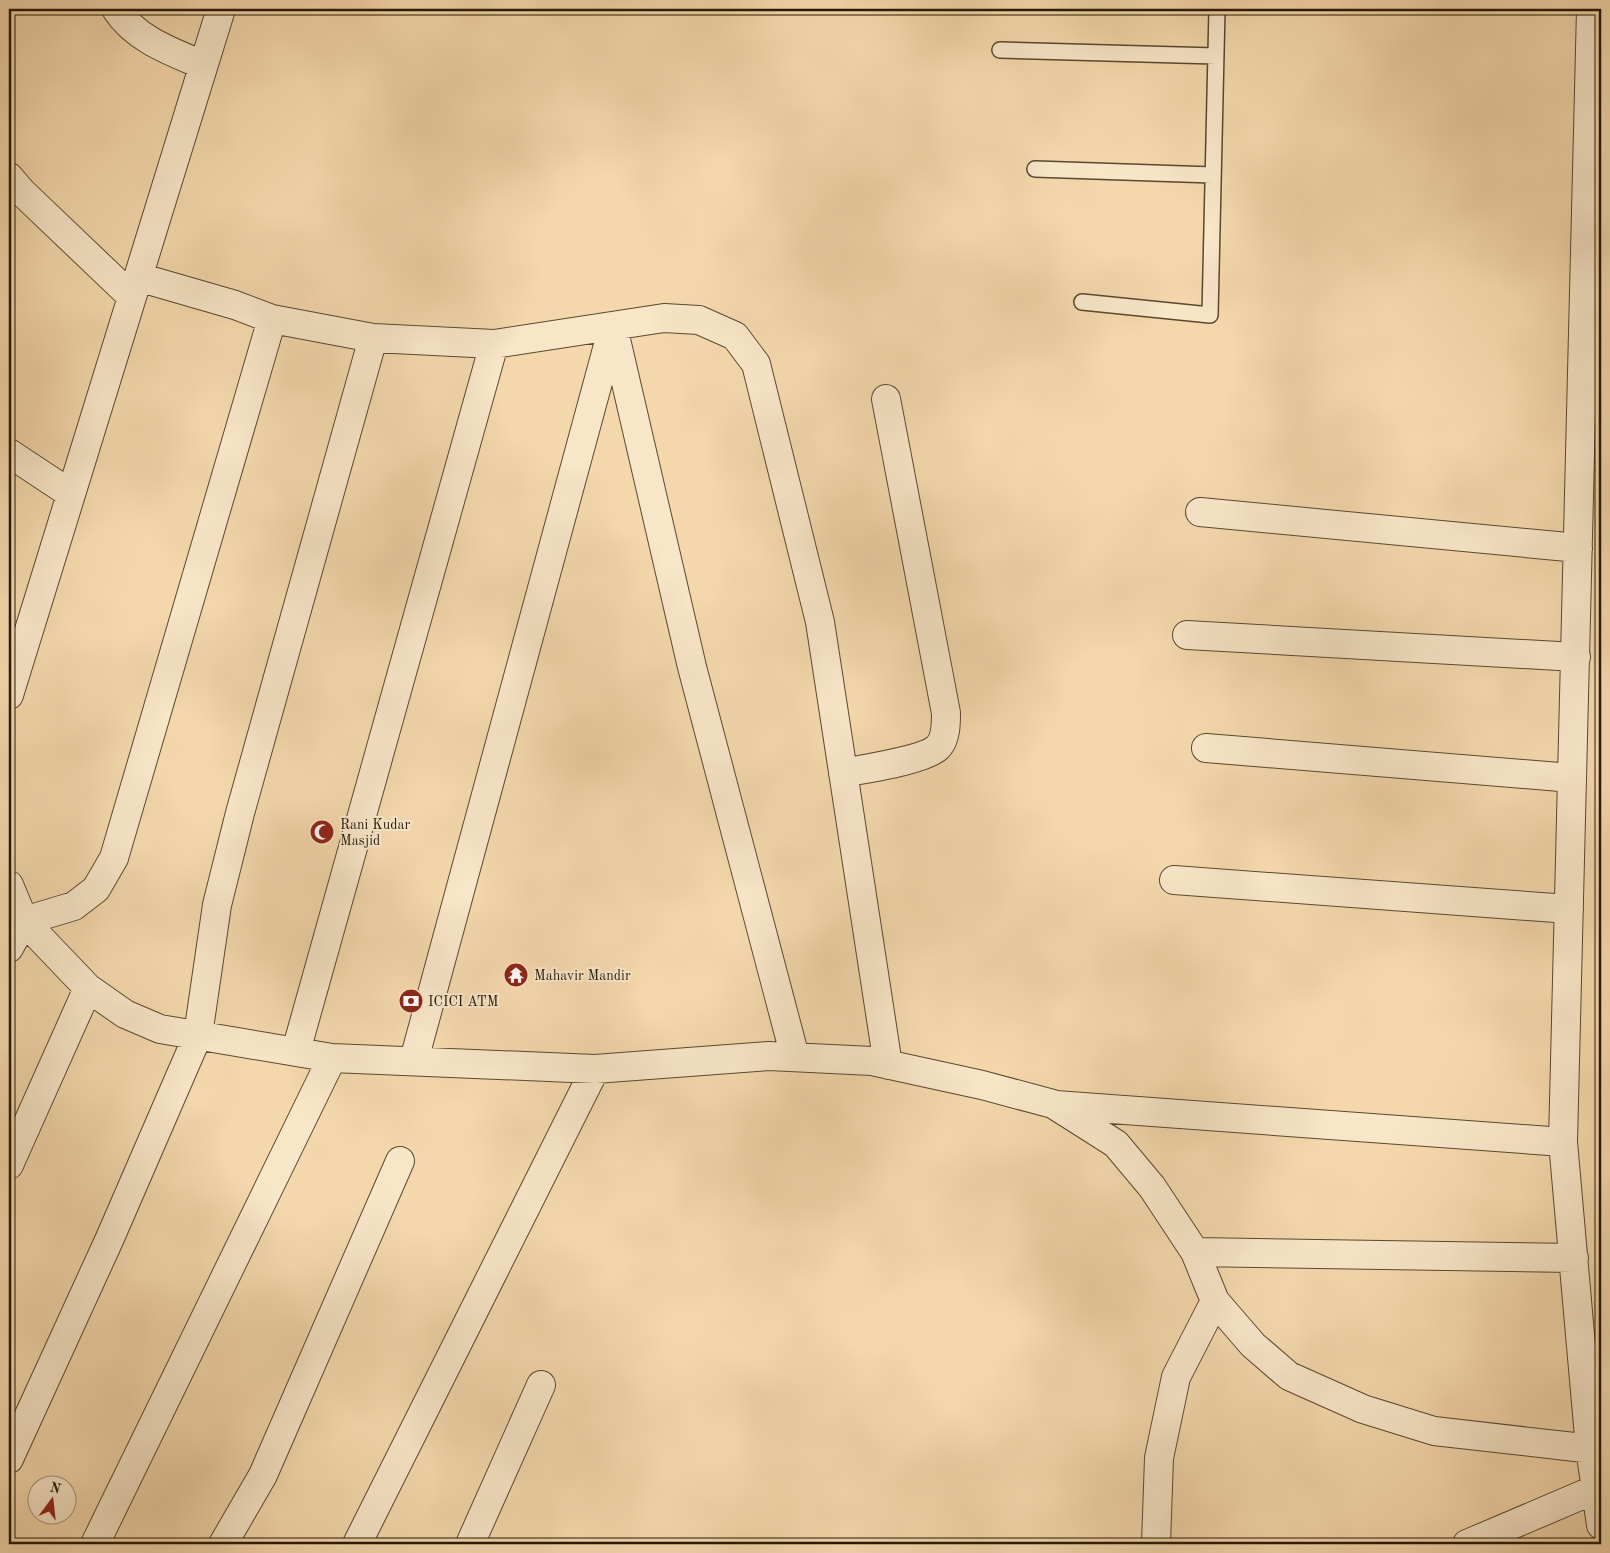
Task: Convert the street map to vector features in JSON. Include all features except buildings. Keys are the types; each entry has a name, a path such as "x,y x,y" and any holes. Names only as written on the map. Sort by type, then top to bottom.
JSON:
{"street":[{"path":"116,9 123,20 158,46 203,65"},
{"path":"9,695 221,9"},
{"path":"1591,9 1563,1142 1596,1449 1596,1489 1601,1525"},
{"path":"9,177 22,192 135,287 236,305 272,319 373,338 494,344 664,318 699,320 735,336 756,364 820,622 888,1065"},
{"path":"16,915 74,906 96,889 114,858 272,319"},
{"path":"613,327 692,667 795,1057"},
{"path":"414,1060 613,327"},
{"path":"9,1459 106,1247 198,1035 217,905 240,813 373,338"},
{"path":"296,1051 494,344"},
{"path":"843,773 922,756 938,746 946,730 946,713 886,400"},
{"path":"9,453 71,494"},
{"path":"1200,512 1578,548"},
{"path":"1188,634 1576,657"},
{"path":"1206,748 1572,778"},
{"path":"1174,880 1570,909"},
{"path":"9,885 16,915 9,948"},
{"path":"16,915 88,988 125,1014 160,1029 332,1058 414,1060 595,1070 769,1056 872,1061 982,1085 1053,1104 1563,1142"},
{"path":"9,1165 88,988"},
{"path":"95,1544 332,1058"},
{"path":"357,1544 595,1070"},
{"path":"1053,1104 1116,1144 1152,1187 1195,1252 1215,1301 1253,1345 1289,1376 1363,1409 1434,1431 1596,1449"},
{"path":"223,1544 263,1474 400,1161"},
{"path":"1195,1252 1574,1258"},
{"path":"1156,1544 1159,1458 1176,1377 1215,1301"},
{"path":"470,1544 540,1385"},
{"path":"1466,1544 1596,1489"}],"lane":[{"path":"1082,302 1210,315 1217,9"},
{"path":"1000,50 1216,56"},
{"path":"1035,169 1213,175"}],"place":[{"name":"Rani Kudar Masjid","path":"322,832"},
{"name":"Mahavir Mandir","path":"516,975"},
{"name":"ICICI ATM","path":"411,1001"}]}
